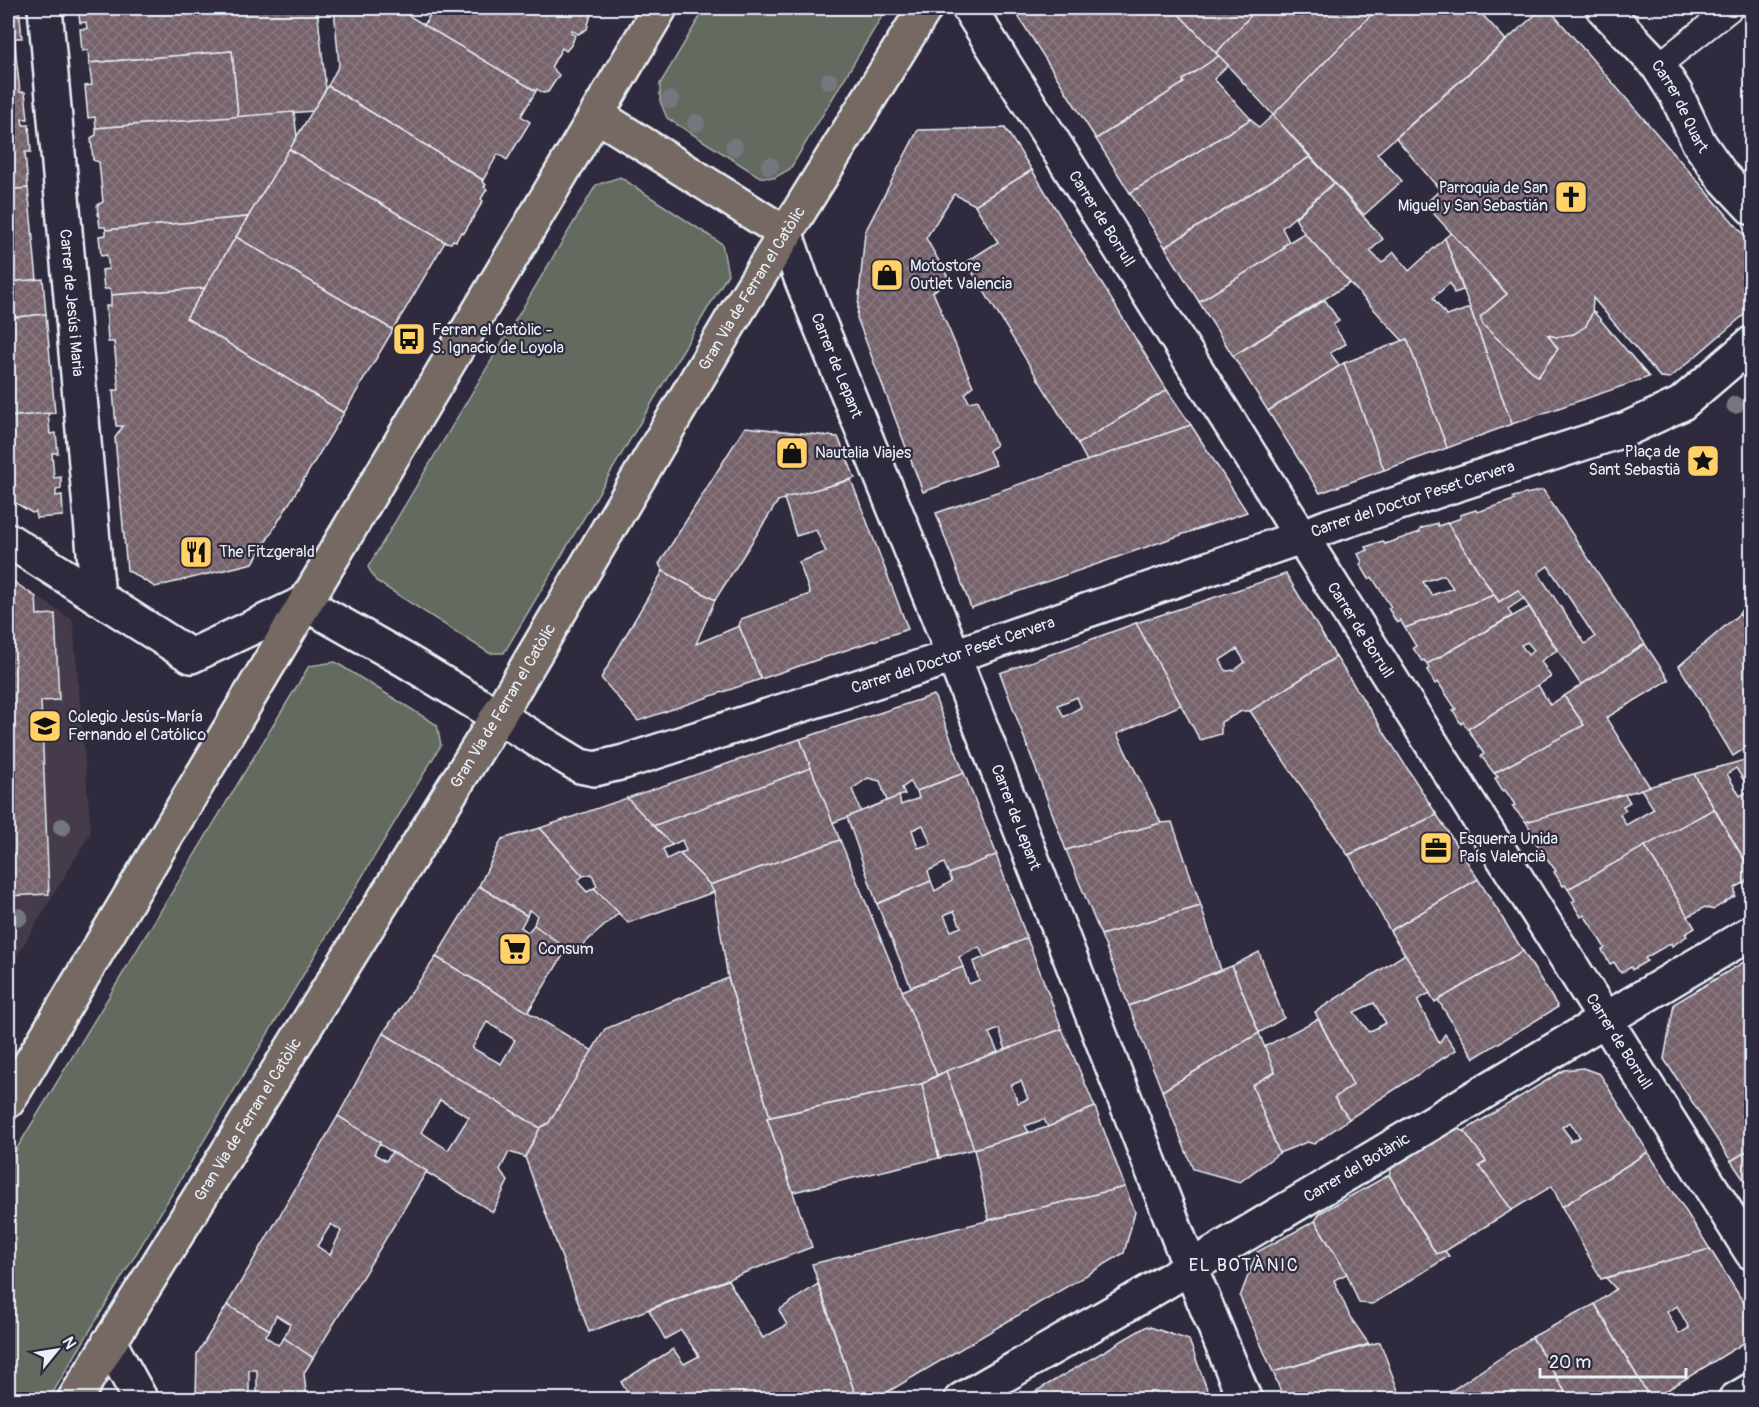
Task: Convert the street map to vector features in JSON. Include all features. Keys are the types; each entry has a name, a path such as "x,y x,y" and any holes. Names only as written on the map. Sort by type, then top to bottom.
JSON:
{"main road":[{"path":"8,1101 660,8"},
{"name":"Gran Via de Ferran el Catòlic","path":"74,1400 498,716 730,323 926,8"},
{"path":"597,115 786,234"}],"street":[{"name":"Carrer de Jesús i Maria","path":"45,8 98,597"},
{"name":"Carrer de Borrull","path":"969,8 1752,1253"},
{"name":"Carrer de Quart","path":"1603,8 1658,66 1676,94 1699,143 1722,176 1752,208"},
{"name":"Carrer de Lepant","path":"786,234 801,278 954,656 1190,1267 1245,1400"},
{"name":"Carrer del Doctor Peset Cervera","path":"304,603 580,766 595,769 624,762 954,656 1329,526 1627,429 1680,404 1752,343"},
{"path":"8,540 191,656 304,603"},
{"name":"Carrer del Botànic","path":"961,1400 1190,1267 1752,932"},
{"path":"109,1342 141,1400"},
{"path":"1736,1400 1752,1390"}],"lane":[{"path":"1658,66 1731,8"}],"shaded area":[{"name":"Colegio Jesús-María Fernando el Católico","path":"8,578 73,620 91,832 8,971"}],"green space":[{"path":"705,8 887,8 790,169 774,178 760,177 667,118 660,101 660,84"},
{"path":"620,177 722,244 728,274 504,653 489,653 376,581 368,567 596,185"},
{"path":"335,662 437,725 441,745 49,1399 8,1399 8,1163 309,666"}],"building":[{"path":"8,8 19,8 22,38 15,38 16,56 8,56"},
{"path":"78,8 317,8 326,89 313,111 238,117 232,51 89,63 88,50 82,51 80,29 87,29 86,22 80,23"},
{"path":"334,8 372,8 372,10 374,8 396,8 536,91 521,116 530,122 507,160 498,154 483,180 328,86 339,65"},
{"path":"434,8 592,8 592,11 587,29 578,34 572,30 571,33 575,35 572,44 566,51 562,48 551,67 559,75 548,92 543,93 424,25"},
{"path":"1013,8 1173,8 1219,56 1183,80 1184,83 1096,139"},
{"path":"1173,8 1258,8 1216,53"},
{"path":"1258,8 1378,8 1273,115 1216,53"},
{"path":"1378,8 1476,8 1506,40 1377,154 1402,181 1364,215 1273,115"},
{"name":"Parroquia de San Miguel y San Sebastián","path":"1543,8 1548,8 1752,244 1752,308 1670,378 1660,377 1593,298 1592,314 1586,326 1580,331 1567,337 1548,335 1558,349 1538,377 1483,325 1480,317 1507,294 1425,204 1440,190 1396,138"},
{"path":"232,51 238,117 96,128 95,117 88,118 85,86 92,85 89,63"},
{"path":"8,56 16,56 20,92 25,92 28,119 22,119 23,125 29,125 31,152 25,152 28,188 8,190"},
{"path":"1219,56 1228,65 1214,79 1251,119 1130,193 1096,139 1184,83 1183,80"},
{"path":"328,86 483,180 486,185 484,187 487,189 481,199 483,201 464,233 461,232 456,241 445,242 289,149"},
{"path":"294,112 297,137 248,217 106,230 105,227 100,227 97,205 103,202 99,162 93,160 91,138 96,135 96,128"},
{"path":"1273,115 1310,157 1165,247 1130,193 1251,119 1259,128"},
{"path":"1005,128 1032,170 975,205 954,194 926,238 949,279 933,292 973,386 965,394 969,402 978,400 996,445 989,451 996,465 923,492 857,318 865,232 918,130"},
{"path":"289,149 445,242 393,330 236,237"},
{"path":"1310,157 1334,183 1282,228 1289,242 1283,246 1285,248 1199,302 1165,247"},
{"path":"1032,170 1167,390 1078,444 966,262 998,242 975,205"},
{"path":"1334,183 1383,239 1370,251 1382,263 1394,252 1409,271 1445,238 1463,290 1454,293 1450,283 1433,298 1447,316 1470,308 1512,424 1447,448 1407,339 1403,341 1304,233 1295,218"},
{"path":"28,188 37,280 8,282 8,190"},
{"path":"248,217 205,288 111,295 110,289 104,289 102,270 109,269 107,255 101,256 99,236 106,235 106,230"},
{"path":"1304,233 1350,283 1233,356 1199,302 1285,248 1283,246"},
{"path":"1451,233 1507,294 1480,317 1483,325 1538,377 1558,349 1548,335 1556,337 1574,334 1586,326 1593,311 1649,377 1512,424 1445,238"},
{"path":"236,237 393,330 344,413 186,318"},
{"path":"43,279 46,314 8,318 8,282"},
{"path":"205,288 186,318 344,413 253,563 155,587 127,570 115,438 123,426 116,426 113,390 119,390 114,342 108,342 106,306 111,306 111,295"},
{"path":"1325,300 1339,321 1333,325 1346,344 1330,353 1340,366 1268,411 1233,356"},
{"path":"46,314 55,413 8,417 8,318"},
{"path":"1407,339 1447,448 1384,470 1344,363"},
{"path":"1344,363 1384,470 1320,493 1268,411"},
{"path":"1167,390 1191,425 1087,461 1078,444"},
{"path":"48,413 50,434 56,433 58,453 52,453 54,478 61,477 61,489 56,490 56,496 62,495 63,516 36,518 36,512 32,513 16,503 12,508 8,505 8,417"},
{"path":"1191,425 1247,512 971,608 936,513"},
{"path":"745,427 838,437 855,478 778,501 715,600 663,571 659,564"},
{"path":"851,480 908,629 761,679 739,626 741,619 810,594 799,562 826,552 816,530 796,536 784,498"},
{"path":"1543,490 1645,644 1581,685 1518,590 1499,602 1447,523 1461,518 1460,515 1514,500 1513,497","holes":["1548,566 1595,637 1585,644 1538,573"]},
{"path":"1437,523 1438,526 1447,523 1494,595 1405,628 1400,620 1397,623 1388,608 1391,607 1372,577 1369,579 1360,564 1362,562 1358,554 1368,550 1366,547 1383,541 1385,544 1420,532 1420,529","holes":["1444,575 1453,588 1432,595 1423,582"]},
{"path":"663,571 715,600 696,644 739,626 761,679 638,721 601,678"},
{"path":"1286,574 1336,657 1250,711 1242,711 1221,722 1221,734 1200,740 1136,623","holes":["1237,649 1245,662 1235,670 1226,671 1220,660"]},
{"path":"14,582 36,597 37,615 55,614 59,700 41,701 49,894 8,896 8,583"},
{"path":"1518,590 1524,598 1508,609 1512,616 1427,664 1413,648 1416,646 1405,628 1494,595 1499,602"},
{"path":"1752,594 1752,628 1739,614"},
{"path":"1529,607 1557,650 1541,661 1551,677 1468,729 1463,722 1461,724 1453,710 1456,709 1438,682 1435,684 1427,670 1429,668 1427,664","holes":["1527,642 1534,650 1528,655 1521,645"]},
{"path":"1739,614 1752,628 1752,744 1733,756 1679,666"},
{"path":"1136,623 1181,705 1117,734 1161,823 1066,850 1000,673","holes":["1077,697 1081,707 1064,717 1058,705"]},
{"path":"1645,644 1669,680 1606,718 1650,787 1526,822 1512,806 1515,805 1505,790 1503,791 1494,773 1584,725 1564,696"},
{"path":"1336,657 1437,815 1348,855 1250,711"},
{"path":"1538,685 1550,705 1564,696 1584,725 1494,773 1481,756 1484,754 1468,729"},
{"path":"934,695 964,773 917,791 910,782 902,788 905,794 887,801 880,781 868,778 852,789 861,812 832,823 800,739"},
{"path":"800,739 811,768 653,826 627,798"},
{"path":"1752,758 1752,873 1694,774","holes":["1736,768 1750,790 1740,796 1727,774"]},
{"path":"811,768 840,840 710,885 679,853 686,851 682,840 672,845 653,826"},
{"path":"964,773 997,855 949,874 944,863 928,871 931,881 877,904 847,817 899,796 901,805 919,798 917,791","holes":["923,825 931,844 918,848 912,830"]},
{"path":"1694,774 1714,809 1568,889 1565,885 1563,886 1554,872 1556,871 1531,836 1534,835 1526,822 1625,794 1630,802 1623,806 1626,810 1620,814 1626,825 1654,809 1641,789"},
{"path":"627,798 672,845 663,849 667,859 679,853 714,892 628,923 594,888 597,886 592,874 583,876 540,828"},
{"path":"1714,809 1752,873 1752,878 1735,888 1735,896 1713,910 1705,907 1687,917 1645,846"},
{"path":"1437,815 1478,879 1390,931 1349,855"},
{"path":"1172,822 1201,906 1101,935 1066,850 1161,823"},
{"path":"540,828 583,876 577,881 587,892 594,888 619,913 572,954 534,925 537,915 529,910 527,916 479,886 502,839"},
{"path":"840,840 937,1075 922,1084 770,1117 728,978 714,892 710,885"},
{"path":"1645,846 1695,928 1672,946 1671,943 1645,958 1647,961 1632,970 1631,967 1621,973 1614,962 1610,964 1602,950 1605,948 1584,915 1581,917 1572,902 1575,900 1568,889"},
{"path":"996,855 1027,938 984,957 979,947 959,957 963,967 911,987 877,904 931,881 935,891 952,881 949,874","holes":["954,911 961,927 951,931 944,915"]},
{"path":"1478,879 1523,951 1435,1002 1390,931"},
{"path":"479,886 527,916 521,927 528,932 534,925 567,949 528,1012 436,957"},
{"path":"1201,906 1221,970 1129,1006 1101,935"},
{"path":"1027,938 1062,1029 1006,1050 999,1029 989,1033 998,1052 937,1075 902,991 963,967 969,984 979,980 973,962"},
{"path":"1523,951 1558,1007 1474,1058 1438,1000"},
{"path":"1259,952 1284,1018 1259,1033 1232,966"},
{"path":"1405,954 1430,993 1417,1000 1439,1043 1445,1034 1456,1050 1349,1119 1334,1098 1353,1085 1315,1012","holes":["1374,1003 1386,1023 1369,1032 1354,1012"]},
{"path":"436,957 593,1051 549,1123 540,1128 383,1033","holes":["487,1022 515,1040 501,1064 472,1048"]},
{"path":"1752,957 1752,1148 1731,1161 1664,1059 1674,1004"},
{"path":"1232,966 1259,1033 1162,1091 1129,1006"},
{"path":"728,978 770,1117 767,1118 812,1247 589,1332 525,1157 540,1128 549,1123 605,1029"},
{"path":"1318,1019 1353,1085 1334,1098 1349,1119 1314,1144 1307,1142 1279,1153 1252,1085 1275,1072 1264,1047"},
{"path":"1062,1029 1095,1107 1048,1127 1044,1119 1025,1126 1029,1132 974,1149 946,1071","holes":["1021,1081 1028,1099 1018,1103 1011,1085"]},
{"path":"383,1033 540,1128 525,1157 509,1152 500,1170 508,1181 493,1212 392,1152 338,1116","holes":["440,1100 469,1117 448,1150 421,1132"]},
{"path":"1259,1033 1275,1072 1252,1085 1279,1153 1240,1182 1193,1169 1162,1091"},
{"path":"1583,1068 1600,1074 1648,1152 1562,1207 1552,1186 1512,1210 1479,1166 1486,1161 1464,1131 1564,1070","holes":["1570,1122 1580,1137 1570,1142 1571,1139 1562,1127"]},
{"path":"946,1071 974,1149 939,1158 922,1084"},
{"path":"922,1084 939,1158 793,1192 767,1118"},
{"path":"1095,1107 1125,1187 989,1220 974,1149 1048,1127"},
{"path":"338,1116 380,1142 374,1154 386,1161 392,1152 427,1171 313,1358 284,1338 290,1324 276,1315 270,1330 227,1305","holes":["331,1224 341,1231 330,1255 317,1246"]},
{"path":"1452,1128 1464,1131 1486,1161 1479,1166 1512,1210 1445,1251 1436,1254 1389,1175 1393,1165"},
{"path":"1752,1148 1752,1192 1731,1161"},
{"path":"1648,1152 1710,1249 1601,1279 1562,1207"},
{"path":"1389,1175 1436,1254 1445,1251 1449,1256 1373,1304 1359,1303 1347,1274 1315,1221 1320,1213"},
{"path":"1125,1187 1135,1212 1124,1253 874,1400 857,1400 812,1264"},
{"path":"1315,1221 1347,1274 1334,1280 1350,1317 1369,1344 1273,1372 1240,1297 1257,1252"},
{"path":"1710,1249 1752,1316 1752,1338 1651,1400 1595,1304 1616,1289 1606,1278","holes":["1677,1306 1689,1328 1679,1334 1667,1312"]},
{"path":"728,1280 763,1338 787,1325 779,1310 818,1284 857,1400 632,1400 621,1382 673,1349 684,1364 699,1356 681,1330 665,1339 649,1310"},
{"path":"1595,1304 1651,1400 1570,1400 1532,1337"},
{"path":"227,1305 270,1330 265,1336 278,1345 284,1338 313,1358 304,1373 307,1400 196,1400 197,1354","holes":["249,1370 257,1370 257,1396 249,1396"]},
{"path":"1147,1326 1189,1340 1211,1400 1021,1400"},
{"path":"1532,1337 1570,1400 1439,1400 1439,1399"},
{"path":"1380,1342 1399,1393 1391,1392 1394,1400 1284,1400 1273,1372"}],"place":[{"name":"Parroquia de San Miguel y San Sebastián","path":"1571,197"},
{"name":"Motostore Outlet Valencia","path":"887,275"},
{"name":"Ferran el Catòlic - S. Ignacio de Loyola","path":"409,339"},
{"name":"Nautalia Viajes","path":"792,453"},
{"name":"Plaça de Sant Sebastià","path":"1703,461"},
{"name":"The Fitzgerald","path":"196,552"},
{"name":"Colegio Jesús-María Fernando el Católico","path":"45,726"},
{"name":"Esquerra Unida País Valencià","path":"1436,848"},
{"name":"Consum","path":"515,949"}],"district":[{"name":"EL BOTÀNIC","path":"1244,1265"}]}
